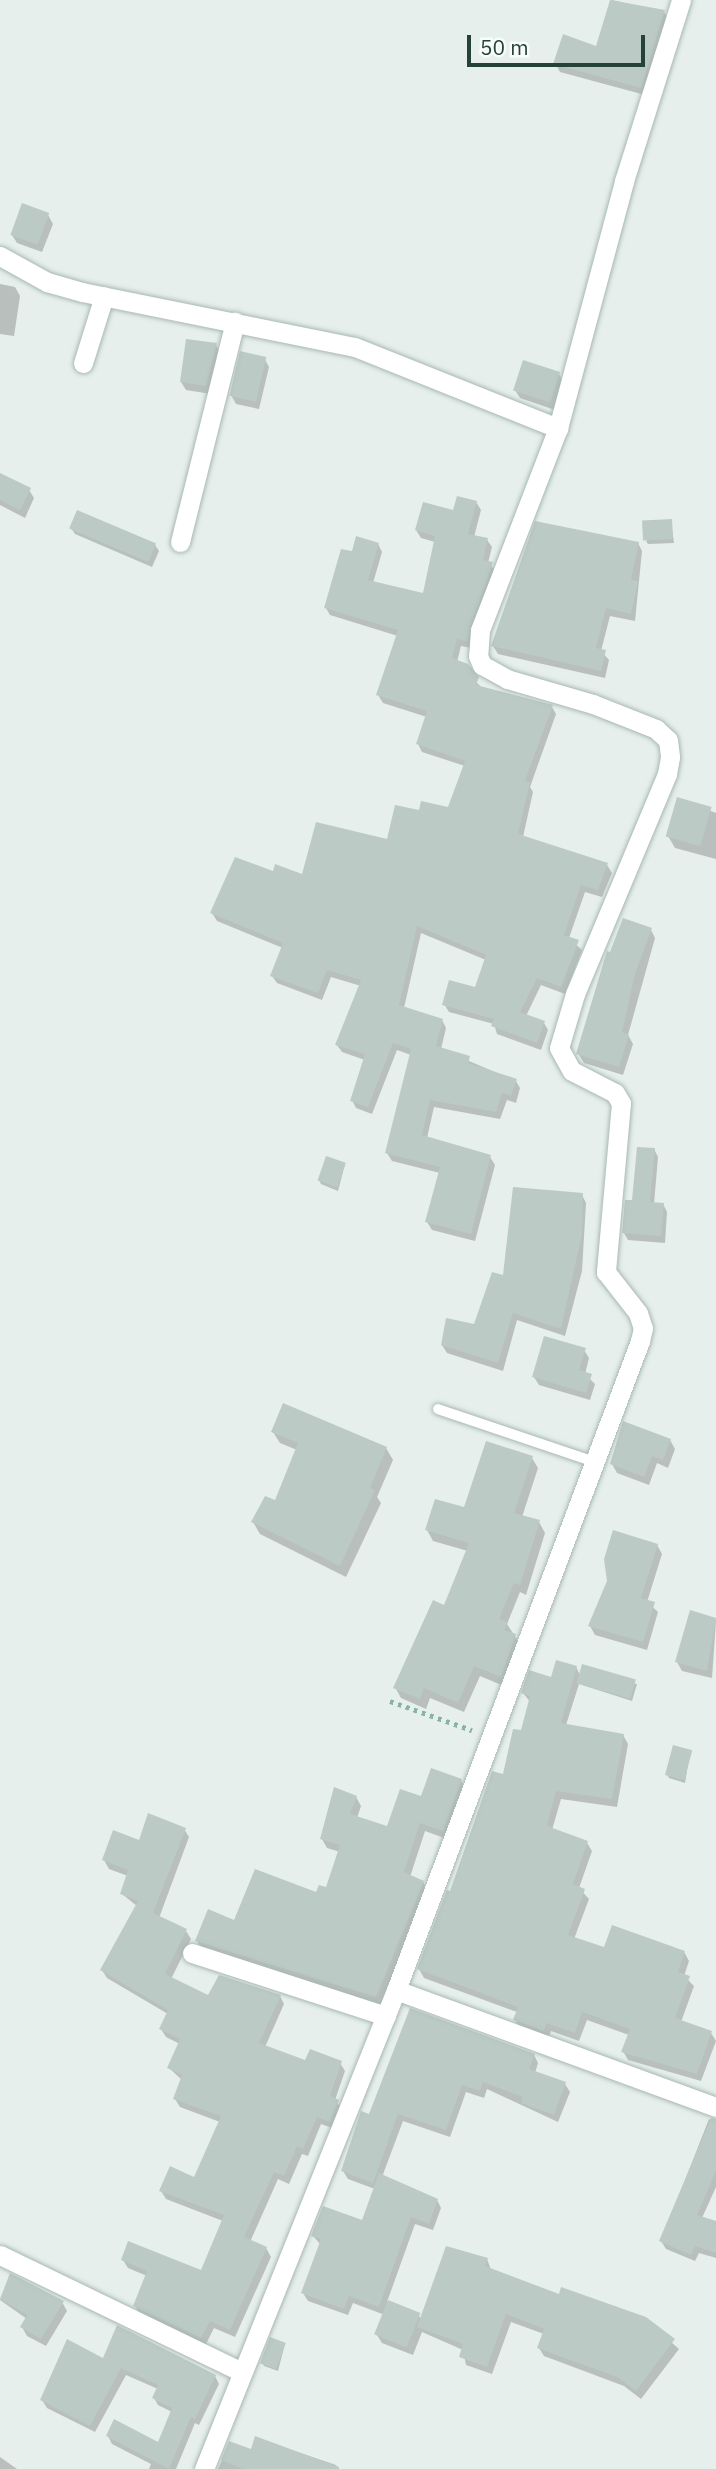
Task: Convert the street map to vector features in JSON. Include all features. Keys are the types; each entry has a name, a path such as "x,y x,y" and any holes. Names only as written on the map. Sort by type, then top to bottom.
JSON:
{"street":[{"path":"204,2469 386,2016 596,1462 643,1328 638,1313 606,1272 621,1103 615,1093 572,1071 559,1048 575,994 667,774 670,757 668,740 656,729 593,704 507,679 482,665 478,656 480,630 558,428 624,181 681,0"},
{"path":"0,256 47,282 355,347 558,428"},
{"path":"83,363 104,296"},
{"path":"180,542 235,322"},
{"path":"192,1953 386,2016"},
{"path":"396,1990 716,2107"},
{"path":"0,2255 242,2372"}],"lane":[{"path":"438,1409 596,1462"}],"path":[{"path":"390,1701 493,1737"}],"building":[{"path":"610,0 665,10 641,88 553,64 563,34 596,46"},
{"path":"22,203 49,213 38,245 10,235"},
{"path":"186,339 217,343 206,386 180,382"},
{"path":"240,351 266,357 256,402 230,396"},
{"path":"523,360 560,372 550,402 513,390"},
{"path":"0,473 31,488 20,510 0,500"},
{"path":"457,496 477,501 468,534 488,538 483,560 493,562 467,641 457,639 452,658 468,664 479,677 476,685 553,705 525,781 530,782 518,834 608,863 598,890 581,885 564,935 579,940 561,987 537,978 520,1012 545,1021 537,1043 491,1026 494,1019 442,1005 449,980 475,987 486,955 417,926 399,1005 443,1019 436,1046 470,1056 468,1063 517,1079 511,1096 502,1093 496,1112 430,1100 422,1135 491,1155 471,1234 425,1222 440,1167 385,1153 411,1049 393,1043 368,1107 350,1101 365,1054 335,1045 361,980 327,970 318,993 270,976 283,943 210,913 235,857 273,871 275,864 302,874 316,822 387,839 395,805 419,810 421,801 448,807 465,761 416,744 427,711 376,695 398,630 324,608 341,549 352,551 356,536 379,543 368,580 423,593 435,536 415,530 423,502 453,510"},
{"path":"77,510 156,544 148,562 69,528"},
{"path":"672,519 673,539 643,541 642,521"},
{"path":"535,521 639,542 631,580 638,581 631,614 606,608 596,648 606,650 601,671 491,646"},
{"path":"677,797 712,807 700,846 666,836"},
{"path":"623,918 652,928 635,974 622,1032 629,1035 619,1067 576,1054 607,951 610,952"},
{"path":"637,1147 655,1148 650,1202 664,1203 661,1236 622,1233 625,1200 632,1200"},
{"path":"326,1156 346,1163 337,1187 318,1181"},
{"path":"513,1187 583,1193 582,1234 561,1329 513,1313 498,1363 441,1345 446,1318 474,1324 492,1272 503,1275"},
{"path":"544,1336 586,1348 579,1370 592,1374 586,1393 532,1377"},
{"path":"283,1403 387,1447 370,1488 375,1490 340,1566 251,1522 265,1496 275,1500 298,1443 271,1432"},
{"path":"623,1421 671,1439 663,1460 652,1456 644,1477 610,1464"},
{"path":"486,1441 533,1456 514,1513 540,1520 520,1585 514,1583 499,1619 508,1622 504,1630 516,1634 501,1677 474,1666 458,1703 424,1688 420,1699 393,1688 433,1600 444,1605 469,1543 425,1530 435,1499 464,1507"},
{"path":"613,1530 658,1544 641,1598 655,1602 643,1642 588,1626 607,1581 604,1559"},
{"path":"690,1610 716,1618 707,1671 675,1662"},
{"path":"556,1660 577,1666 561,1723 624,1734 612,1799 556,1791 547,1826 588,1841 573,1884 585,1889 568,1935 604,1947 612,1925 685,1951 678,1972 690,1976 675,2018 712,2031 697,2074 621,2052 630,2029 582,2012 575,2033 546,2023 544,2031 513,2020 518,2007 417,1969 447,1890 450,1891 492,1771 503,1774 513,1729 521,1730 530,1696 521,1693 529,1670 551,1677"},
{"path":"582,1664 636,1679 630,1699 576,1683"},
{"path":"673,1745 692,1750 684,1780 665,1775"},
{"path":"431,1768 462,1779 443,1831 420,1823 404,1872 424,1881 376,1997 195,1941 208,1909 234,1920 255,1869 316,1892 319,1885 326,1887 340,1845 320,1839 334,1787 357,1796 350,1814 387,1826 400,1789 421,1796"},
{"path":"148,1813 186,1828 153,1913 187,1929 165,1974 208,1995 219,1975 281,1995 259,2043 305,2060 310,2049 342,2061 330,2096 339,2100 330,2122 317,2117 303,2149 297,2146 284,2176 274,2172 244,2237 267,2247 230,2330 210,2321 201,2338 133,2306 147,2271 121,2260 128,2241 201,2270 224,2215 159,2191 170,2166 194,2177 221,2116 173,2099 182,2075 167,2068 180,2039 159,2029 168,2010 100,1970 138,1901 120,1894 128,1870 102,1860 113,1830 139,1840"},
{"path":"410,2008 535,2054 529,2069 566,2082 554,2115 521,2103 523,2097 483,2082 480,2091 462,2085 446,2130 398,2114 373,2183 341,2171 361,2111 369,2114"},
{"path":"711,2118 716,2119 716,2171 697,2215 716,2221 716,2253 695,2246 691,2255 659,2241"},
{"path":"379,2173 438,2199 429,2224 411,2217 379,2307 349,2296 344,2309 301,2293 321,2239 311,2236 323,2206 362,2220"},
{"path":"446,2246 488,2258 485,2266 559,2294 561,2287 646,2317 675,2339 636,2391 617,2377 537,2348 544,2329 506,2314 487,2367 459,2357 463,2344 417,2327"},
{"path":"10,2273 64,2301 41,2339 20,2327 27,2315 0,2299"},
{"path":"388,2300 420,2313 407,2347 374,2334"},
{"path":"117,2325 216,2375 195,2419 191,2417 169,2469 106,2436 114,2419 158,2442 172,2408 152,2398 158,2385 121,2368 90,2426 40,2400 67,2339 103,2358"},
{"path":"270,2337 286,2343 276,2369 260,2363"},
{"path":"255,2436 339,2469 243,2469 221,2460 229,2441 251,2449"}]}
